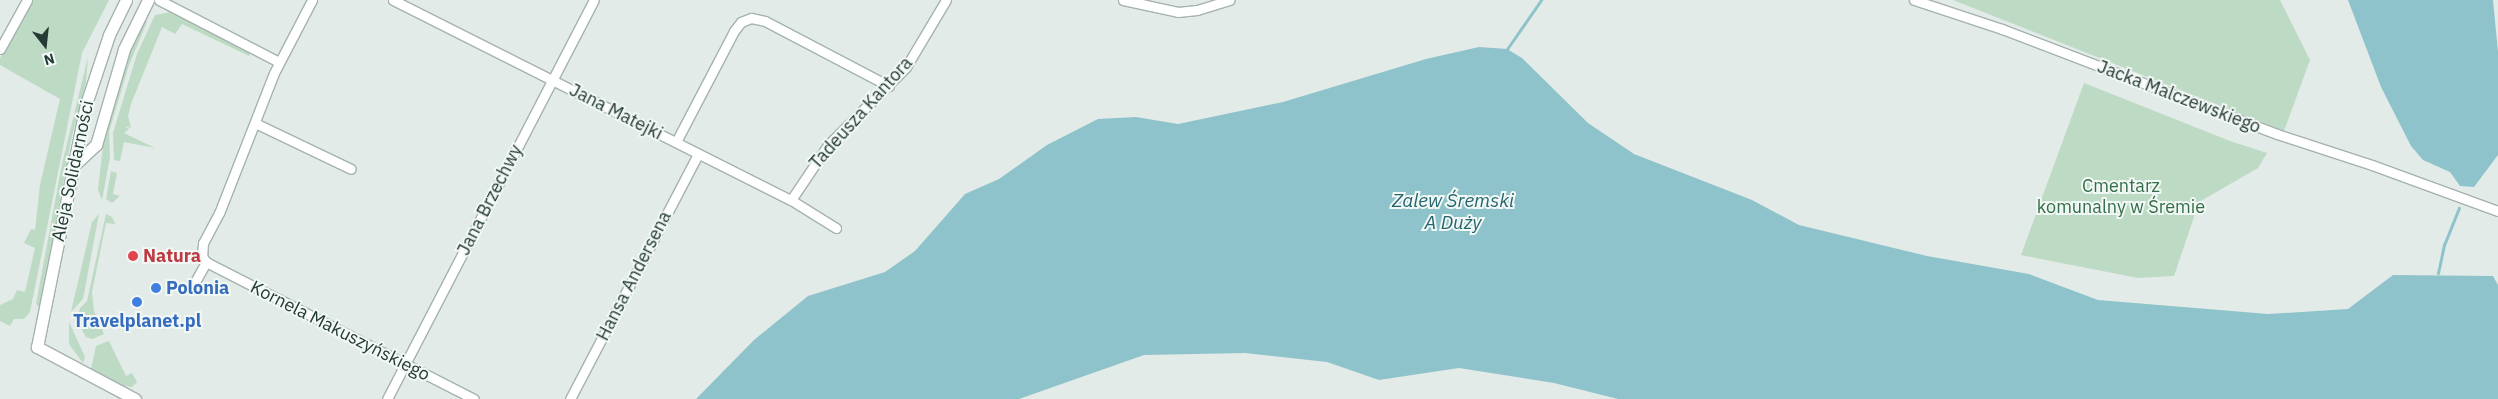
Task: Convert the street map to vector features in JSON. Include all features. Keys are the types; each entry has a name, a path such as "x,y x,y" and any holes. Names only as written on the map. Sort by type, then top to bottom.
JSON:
{"main road":[{"name":"Aleja Solidarności","path":"126,0 95,76 72,167 37,347 135,399"},
{"name":"Aleja Solidarności","path":"72,167 96,145 124,49 148,0"}],"street":[{"path":"0,49 27,0"},
{"path":"159,0 279,62"},
{"path":"195,282 206,262 201,253 203,243 219,212 279,62 312,0"},
{"name":"Jana Matejki","path":"393,0 791,200 836,228"},
{"name":"Jana Brzechwy","path":"387,399 594,0"},
{"name":"Tadeusza Kantora","path":"791,200 828,145 889,86 922,44 946,0"},
{"path":"1123,0 1178,12 1197,10 1230,0"},
{"name":"Jacka Malczewskiego","path":"1914,0 2002,29 2276,134 2498,211"},
{"path":"676,142 734,31 741,22 750,18 769,23 889,86"},
{"path":"255,123 351,169"},
{"name":"Hansa Andersena","path":"570,399 698,154"},
{"name":"Kornela Makuszyńskiego","path":"206,262 474,399"}],"green space":[{"path":"32,0 109,0 82,53 30,312 24,319 14,319 10,326 0,321 0,305 13,299 17,290 25,292 35,248 24,243 31,229 35,230 40,185 60,99 0,65 0,58"},
{"path":"1953,0 2280,0 2310,60 2284,131"},
{"path":"171,12 250,53 249,56 182,24 175,34 162,27 131,104 128,116 131,128 124,126 129,129 124,133 155,148 124,142 120,161 114,160 113,133 137,54 155,15"},
{"path":"145,18 147,22 129,65 109,132 110,157 102,200 98,190 105,129 121,73"},
{"path":"88,57 86,82 72,136 40,308 36,304 62,164"},
{"name":"Cmentarz komunalny w Śremie","path":"2084,83 2230,141 2267,153 2258,168 2199,202 2174,276 2138,278 2021,255"},
{"path":"111,171 117,173 113,194 120,196 112,203 106,199"},
{"path":"99,214 83,299 71,312 92,222"},
{"path":"106,214 112,217 115,224 106,223 92,292 94,311 104,334 92,339 86,337 77,321 80,308 87,301"},
{"path":"69,322 85,357 83,363 69,344"},
{"path":"109,341 126,376 132,373 137,382 132,387 124,386 91,369 96,346"}],"water":[{"path":"2348,0 2493,0 2498,52 2498,155 2474,187 2460,186 2450,172 2423,160 2411,146 2381,87"},
{"name":"Zalew Śremski A Duży","path":"1479,47 1507,49 1522,58 1588,123 1634,154 1752,200 1799,225 1927,256 2029,274 2098,300 2268,314 2348,309 2393,275 2493,276 2498,285 2498,399 1618,399 1554,383 1459,368 1379,380 1327,362 1245,353 1144,355 1019,399 696,399 754,340 808,296 885,272 915,251 965,194 999,179 1047,145 1098,119 1136,117 1178,124 1283,102 1426,59"}],"waterway":[{"path":"1507,49 1541,0"},
{"path":"2438,273 2444,245 2459,208"}],"place":[{"name":"Natura","path":"133,256"},
{"name":"Polonia","path":"156,288"},
{"name":"Travelplanet.pl","path":"137,302"}]}
